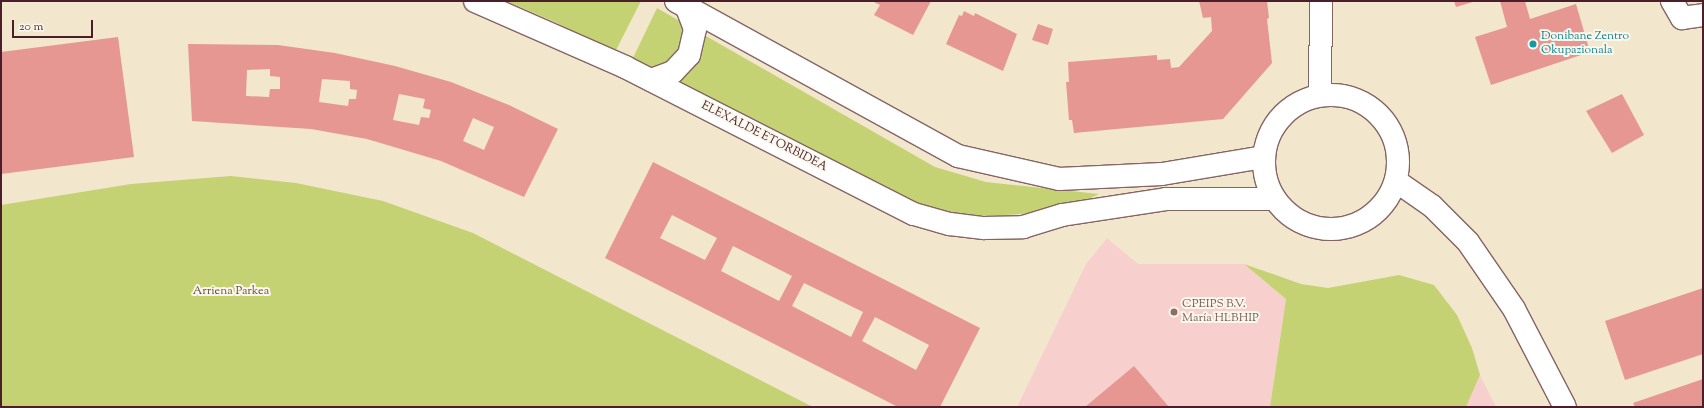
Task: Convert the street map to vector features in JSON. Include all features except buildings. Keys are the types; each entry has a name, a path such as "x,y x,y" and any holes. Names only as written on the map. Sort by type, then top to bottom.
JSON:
{"street":[{"name":"ELEXALDE ETORBIDEA","path":"475,1 651,80 914,214 950,224 984,228 1023,227 1062,215 1166,199 1275,200"},
{"path":"1320,95 1321,1"},
{"path":"1672,1 1682,18 1703,15"},
{"path":"651,80 673,72 688,55 695,30 681,4"},
{"path":"681,4 958,156 1058,179 1162,174 1264,157"},
{"path":"1320,95 1342,95 1364,103 1382,117 1394,136 1399,158 1396,180 1387,201 1372,217 1352,227 1331,230 1309,226 1290,216 1275,200 1266,179 1264,157 1269,136 1281,116 1299,103 1320,95"},
{"path":"1396,180 1432,206 1468,242 1514,309 1565,407"}],"shaded area":[{"name":"CPEIPS B.V. María HLBHIP","path":"1107,238 1138,264 1244,264 1286,299 1270,407 1017,407 1086,264"},
{"path":"1480,375 1496,407 1466,407"}],"green space":[{"path":"506,1 641,1 614,54 557,23"},
{"path":"657,8 935,167 986,182 1099,194 1069,208 1036,213 988,216 948,213 900,201 632,60"},
{"name":"Arriena Parkea","path":"231,176 296,183 383,201 473,233 813,407 1,407 1,205 131,184"},
{"path":"1244,264 1301,284 1328,288 1399,275 1434,285 1457,315 1472,348 1480,375 1466,407 1270,407 1286,299"}],"place":[{"name":"Donibane Zentro Okupazionala","path":"1533,44"},
{"name":"CPEIPS B.V. María HLBHIP","path":"1174,312"}]}
